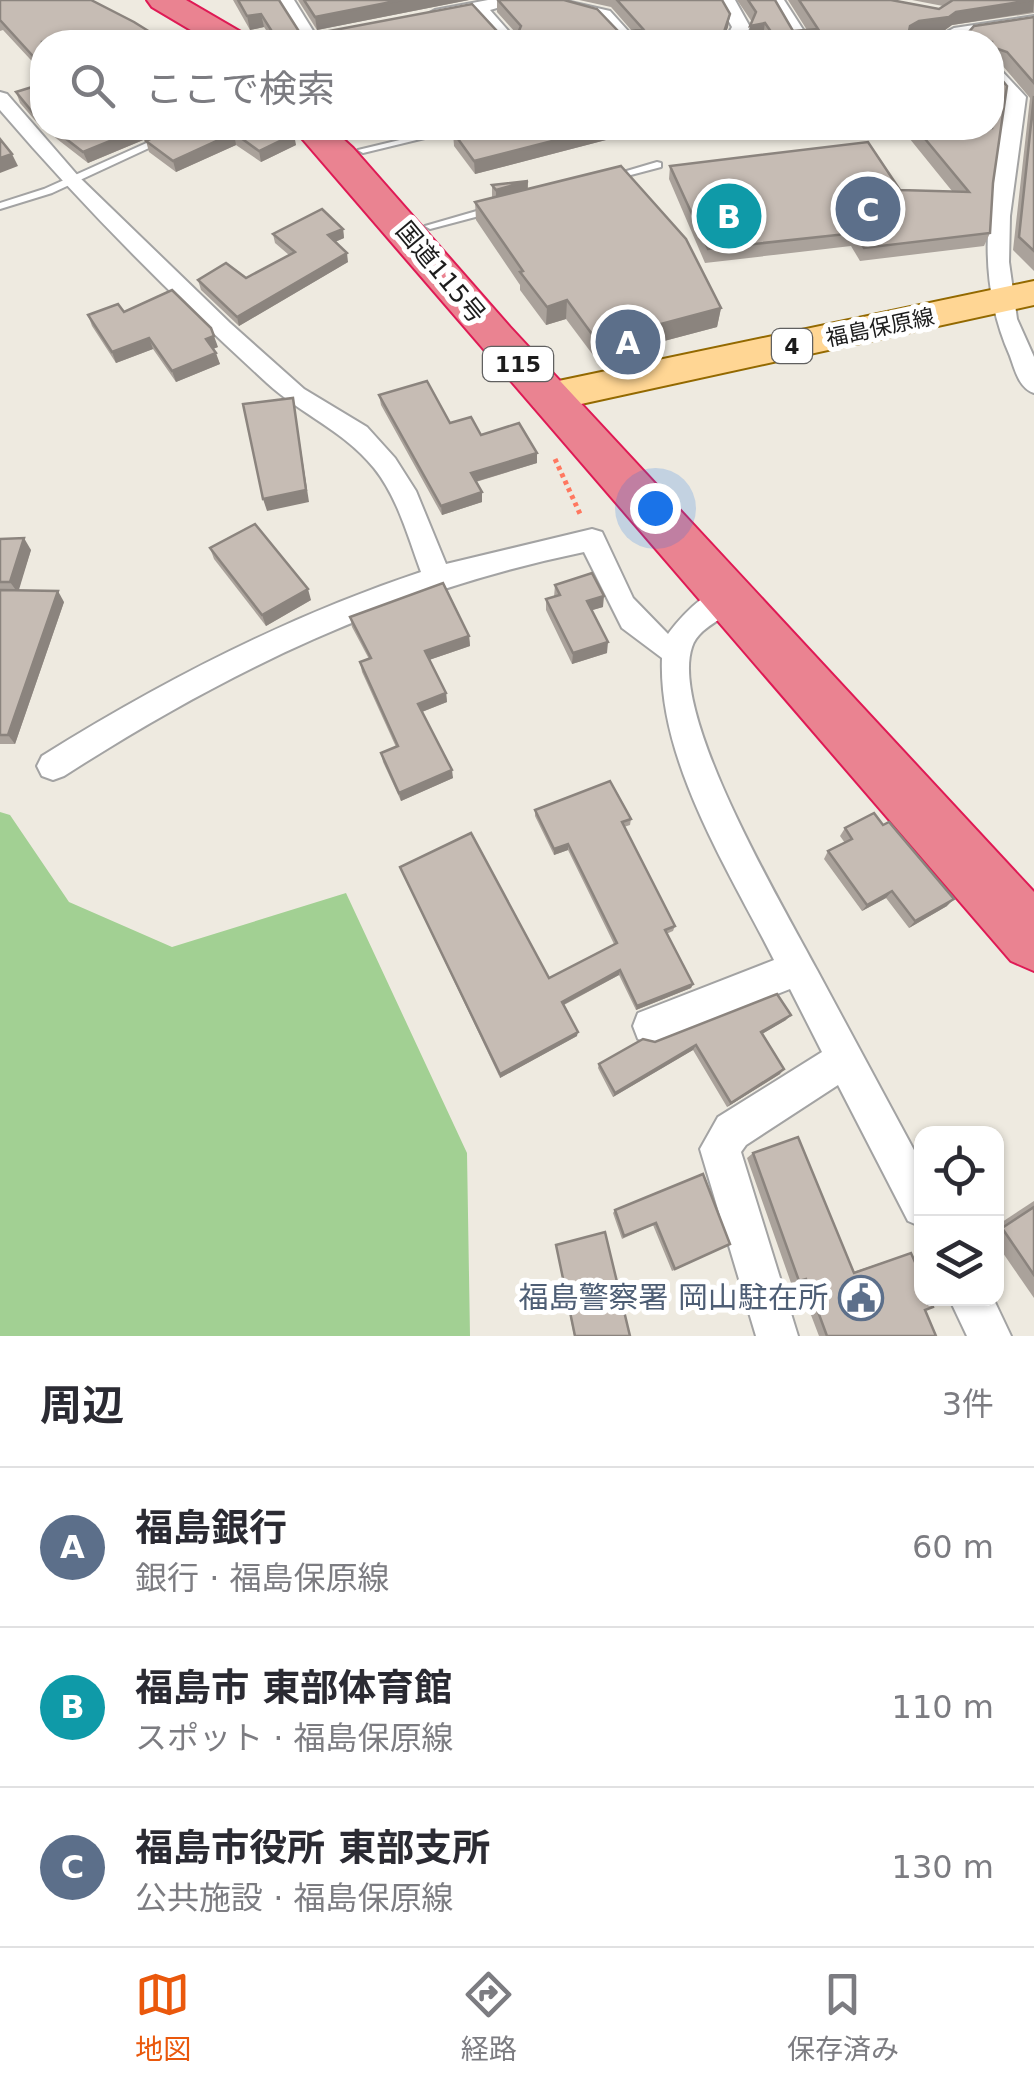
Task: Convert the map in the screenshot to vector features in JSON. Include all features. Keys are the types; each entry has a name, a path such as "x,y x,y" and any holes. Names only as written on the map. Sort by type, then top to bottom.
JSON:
{"highway":[{"path":"136,0 182,30"},
{"path":"163,0 214,30"},
{"name":"国道115号","path":"323,140 564,394"},
{"name":"国道115号","path":"354,140 430,226 732,594 1034,939"}],"main road":[{"name":"福島保原線","path":"564,394 1018,297"}],"street":[{"path":"285,0 308,30"},
{"path":"422,18 516,0"},
{"path":"539,0 604,15 618,30"},
{"path":"726,0 739,30"},
{"path":"775,0 794,30"},
{"path":"478,7 498,30"},
{"path":"967,30 1003,18 1034,21"},
{"path":"1004,95 1016,97 1024,118 999,216 1034,384"},
{"path":"0,98 30,133"},
{"path":"36,140 155,266 295,395 358,433 386,464 406,498 436,575"},
{"path":"53,766 189,682 362,602 436,575 524,551 592,540 635,627 653,643 676,652"},
{"path":"732,594 691,625 677,644 680,709 699,772 796,969 914,1192"},
{"path":"651,1026 796,969"},
{"path":"777,1336 720,1148 732,1131 844,1060"},
{"path":"974,1306 990,1336"}],"lane":[{"path":"0,206 72,181 161,140"},
{"path":"600,180 657,165"},
{"path":"430,226 506,206"}],"path":[{"path":"549,446 592,540"}],"green space":[{"path":"0,812 10,815 69,902 172,947 346,893 467,1153 470,1336 0,1336"}],"building":[{"path":"0,0 91,0 147,30 30,30 30,53 0,20"},
{"path":"238,0 279,0 298,30 271,30 261,14 247,16"},
{"path":"304,0 401,0 315,17"},
{"path":"498,0 564,0 597,9 617,30 519,30 521,26"},
{"path":"617,0 722,0 730,14 725,30 637,30 643,29"},
{"path":"748,0 775,0 792,30 770,30 765,23 750,26 756,12"},
{"path":"799,0 891,0 939,9 953,0 1033,0 956,12 910,26 909,30 806,30 818,29"},
{"path":"472,4 496,30 335,30"},
{"path":"1034,17 1034,83 1007,52 1004,30 971,30 974,26"},
{"path":"30,88 30,109 16,92"},
{"path":"1034,96 1034,251 1019,237"},
{"path":"0,139 12,154 0,158"},
{"path":"68,140 112,140 83,152"},
{"path":"148,140 219,140 173,161"},
{"path":"244,140 282,140 259,151"},
{"path":"459,140 556,140 474,161"},
{"path":"926,140 999,140 990,233 864,248 855,233 708,249 670,166 868,142 900,190 969,192"},
{"path":"621,166 686,239 721,308 597,341 567,300 547,307 475,202"},
{"path":"528,181 496,190 492,185"},
{"path":"322,209 343,229 328,235 347,253 237,317 198,280 226,263 246,278 295,252 273,234"},
{"path":"172,290 211,328 214,336 206,339 216,353 172,371 149,338 112,352 88,315 118,304 124,312"},
{"path":"427,381 450,423 471,417 481,435 519,423 537,453 471,473 482,492 441,506 379,395"},
{"path":"293,398 306,490 263,499 243,404"},
{"path":"255,524 308,589 262,615 210,548"},
{"path":"24,538 10,582 0,582 0,539"},
{"path":"592,573 604,596 587,601 608,642 573,653 546,599 560,595 555,585"},
{"path":"443,583 469,636 425,651 446,693 418,704 452,770 399,793 381,753 398,746 360,662 371,658 350,617"},
{"path":"0,590 58,591 8,735 0,735"},
{"path":"610,781 631,819 622,822 675,926 665,930 693,984 637,1006 620,970 562,1002 578,1032 500,1074 400,867 471,833 549,978 617,943 568,844 554,849 535,810"},
{"path":"874,813 883,825 889,822 954,899 915,921 892,891 867,905 828,851 852,839 845,828"},
{"path":"777,994 791,1015 761,1032 784,1069 731,1103 696,1045 615,1093 599,1064 643,1039 655,1042"},
{"path":"798,1137 854,1273 911,1253 914,1306 933,1306 925,1310 936,1336 827,1336 806,1279 799,1281 753,1153"},
{"path":"703,1174 730,1244 675,1269 656,1223 624,1236 615,1210"},
{"path":"1034,1207 1034,1275 1004,1231 1004,1227"},
{"path":"605,1232 630,1336 575,1336 556,1245"}],"place":[{"name":"福島市役所 東部支所","path":"868,209"},
{"name":"福島市 東部体育館","path":"729,216"},
{"name":"福島銀行","path":"628,342"},
{"name":"福島警察署 岡山駐在所","path":"861,1298"}]}
